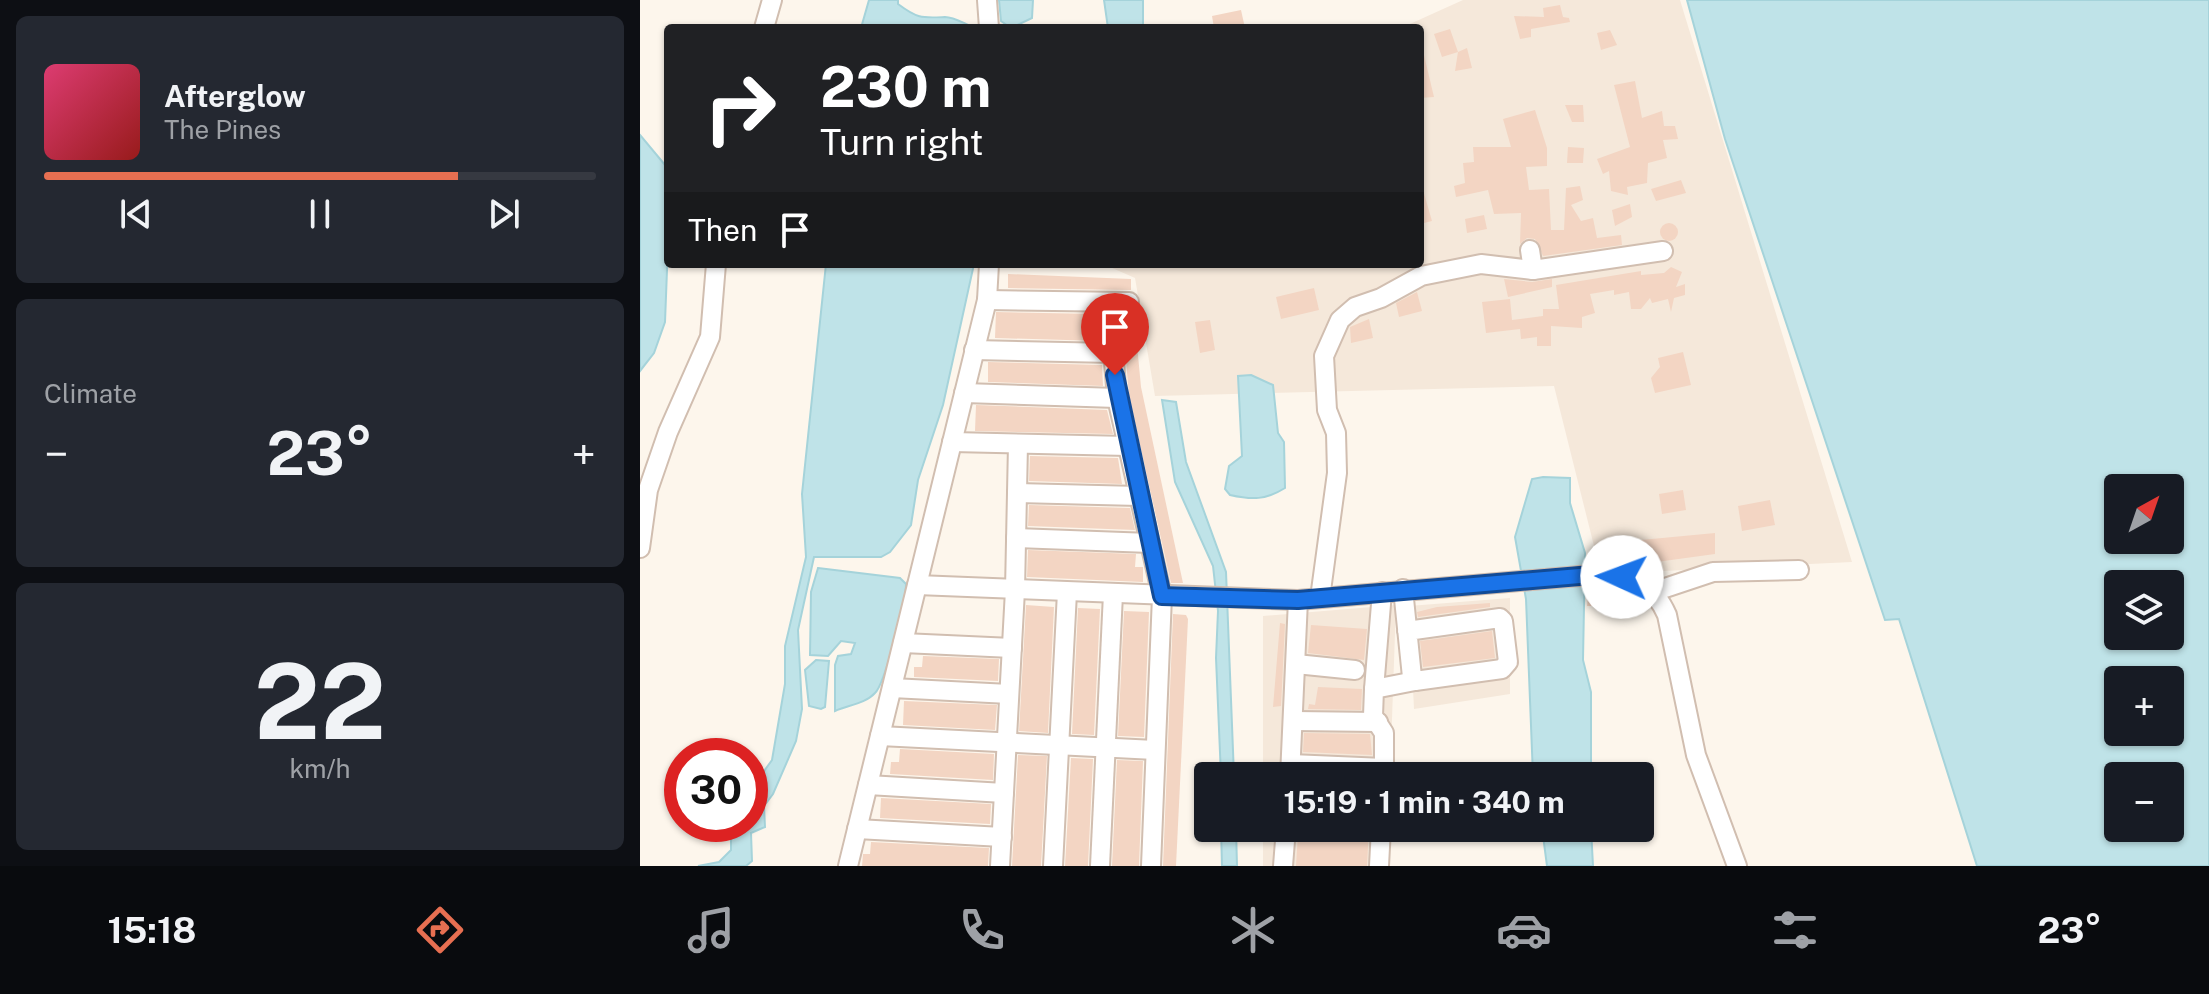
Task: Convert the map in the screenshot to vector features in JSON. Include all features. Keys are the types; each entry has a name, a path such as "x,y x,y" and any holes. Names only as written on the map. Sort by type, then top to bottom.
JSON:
{"street":[{"path":"765,24 772,0"},
{"path":"987,0 989,24"},
{"path":"1530,250 1533,270"},
{"path":"1320,598 1337,473 1336,433 1327,410 1324,356 1340,320 1355,307 1381,298 1421,276 1481,264 1533,270 1663,251"},
{"path":"640,548 648,490 668,432 710,337 716,268"},
{"path":"848,866 987,300 989,268"},
{"path":"987,300 1129,302"},
{"path":"1109,302 1117,398 1162,596 1151,866"},
{"path":"974,350 1113,353"},
{"path":"964,393 1117,398"},
{"path":"952,442 1128,446"},
{"path":"1000,866 1015,590 1018,444"},
{"path":"1017,493 1139,496"},
{"path":"1016,538 1150,543"},
{"path":"1653,592 1713,572 1799,570"},
{"path":"917,585 1298,600 1603,574 1641,581 1653,592 1667,615 1696,755 1737,866"},
{"path":"1403,589 1415,681"},
{"path":"1053,866 1067,592"},
{"path":"1382,592 1373,716 1384,733 1384,762"},
{"path":"1100,866 1113,594"},
{"path":"1291,762 1298,600"},
{"path":"1374,689 1502,669 1508,662 1503,621 1500,618 1407,631"},
{"path":"903,643 1012,648"},
{"path":"1296,664 1355,670"},
{"path":"892,688 1009,694"},
{"path":"1294,721 1378,722"},
{"path":"880,736 1155,750"},
{"path":"868,785 1004,793"},
{"path":"857,829 1002,837"},
{"path":"1283,866 1285,842"},
{"path":"1379,866 1380,842"}],"shaded area":[{"path":"1463,0 1680,0 1852,562 1620,573 1599,566 1554,386 1155,396 1135,278 1112,268 1424,268 1424,24 1410,24"},
{"path":"1510,598 1510,694 1414,709 1409,606"},
{"path":"1396,605 1390,762 1263,762 1263,616"},
{"path":"1263,842 1388,842 1387,866 1263,866"}],"water":[{"path":"869,0 898,0 898,4 916,15 949,17 966,24 862,24"},
{"path":"999,0 1033,0 1032,18 1019,24 1001,21"},
{"path":"1104,0 1143,0 1143,24 1107,24"},
{"path":"1687,0 2209,0 2209,866 1977,866 1899,619 1885,620 1725,139"},
{"path":"640,135 664,164 664,268 667,268 665,322 654,353 640,371"},
{"path":"826,268 973,268 943,405 918,480 911,525 890,552 881,557 814,557 798,630 802,709 796,741 768,801 768,766 772,760 785,684 785,646 806,557 802,494"},
{"path":"1251,375 1273,385 1278,433 1284,442 1285,488 1265,497 1252,498 1230,495 1225,489 1229,466 1242,456 1238,376"},
{"path":"1162,400 1176,402 1186,462 1226,572 1233,762 1220,762 1216,658 1218,611 1213,566 1175,482"},
{"path":"1570,478 1570,503 1585,553 1583,660 1591,692 1591,762 1532,762 1526,599 1515,537 1532,479"},
{"path":"818,568 900,578 906,584 894,641 879,686 866,700 835,711 835,665 838,656 851,654 855,643 841,641 828,656 810,655 811,592"},
{"path":"816,660 829,661 825,707 821,709 809,706 805,670"},
{"path":"731,842 751,842 752,861 746,866 698,866 719,862 731,850"},
{"path":"1221,842 1236,842 1237,866 1222,866"},
{"path":"1544,842 1592,842 1593,866 1547,866"}],"building":[{"path":"1560,5 1563,17 1569,18 1570,22 1531,29 1531,37 1520,39 1514,16 1544,17 1543,8"},
{"path":"1241,10 1244,24 1213,24 1212,16"},
{"path":"1450,29 1458,52 1442,57 1434,34"},
{"path":"1610,30 1617,45 1601,50 1597,33"},
{"path":"1467,48 1472,68 1455,71 1458,52"},
{"path":"1424,55 1434,97 1424,98"},
{"path":"1635,81 1642,118 1662,111 1664,126 1675,126 1678,139 1663,140 1667,158 1648,163 1647,183 1627,187 1628,195 1611,191 1609,171 1603,174 1597,159 1630,147 1614,85"},
{"path":"1565,105 1583,105 1584,122 1572,122"},
{"path":"1535,110 1547,148 1547,166 1526,167 1529,190 1549,189 1551,230 1564,230 1566,188 1580,186 1583,200 1571,205 1581,221 1593,218 1597,238 1621,235 1622,245 1543,256 1535,239 1527,238 1520,244 1521,213 1494,214 1488,190 1456,197 1454,186 1465,183 1463,163 1474,162 1473,147 1511,147 1503,119"},
{"path":"1568,147 1584,148 1583,163 1567,163"},
{"path":"1681,180 1686,193 1656,201 1651,189"},
{"path":"1424,193 1432,221 1424,223"},
{"path":"1630,204 1632,217 1615,226 1612,210"},
{"path":"1484,215 1487,229 1467,233 1465,219"},
{"path":"1665,223 1673,223 1678,232 1676,239 1665,241 1660,236 1660,228"},
{"path":"1671,267 1682,272 1676,287 1685,284 1685,295 1674,298 1671,312 1668,299 1652,303 1650,298 1641,309 1631,309 1629,292 1614,295 1614,290 1590,294 1595,313 1582,317 1582,328 1551,326 1551,346 1537,346 1537,337 1521,339 1520,329 1486,333 1482,302 1510,299 1512,320 1543,316 1543,309 1559,309 1556,285 1641,271 1641,275 1664,273"},
{"path":"1008,274 1131,279 1131,290 1008,288"},
{"path":"1504,279 1532,282 1552,279 1552,287 1508,297"},
{"path":"1314,288 1319,310 1281,319 1276,297"},
{"path":"1417,292 1422,311 1399,317 1396,303"},
{"path":"996,312 1098,314 1100,341 995,338"},
{"path":"1134,313 1141,387 1183,583 1171,583 1129,396 1122,314"},
{"path":"1369,319 1373,338 1351,343 1350,327"},
{"path":"1210,320 1215,350 1200,353 1195,322"},
{"path":"1683,352 1691,385 1655,393 1651,378 1660,367 1658,358"},
{"path":"988,362 1102,365 1103,386 988,382"},
{"path":"976,405 1107,410 1113,434 975,431"},
{"path":"1030,456 1118,458 1122,484 1029,481"},
{"path":"1683,490 1686,510 1662,514 1659,494"},
{"path":"1770,500 1775,525 1742,531 1738,506"},
{"path":"1029,505 1130,508 1135,530 1028,526"},
{"path":"1715,533 1715,554 1642,564 1641,540"},
{"path":"1028,550 1136,554 1135,567 1143,567 1143,582 1027,577"},
{"path":"1601,586 1599,606 1587,606 1589,587"},
{"path":"1490,603 1490,607 1418,617 1417,612 1437,607"},
{"path":"1026,605 1054,607 1048,733 1019,731"},
{"path":"1078,608 1100,609 1094,735 1072,734"},
{"path":"1124,611 1149,612 1144,737 1118,736"},
{"path":"1173,614 1186,615 1188,619 1176,866 1163,866"},
{"path":"1280,623 1285,624 1281,706 1273,707"},
{"path":"1311,625 1367,629 1364,660 1308,653"},
{"path":"1492,631 1495,658 1423,667 1420,641"},
{"path":"923,656 999,659 998,681 914,677 914,667 922,667"},
{"path":"1318,687 1362,689 1361,710 1308,709 1309,704 1315,705"},
{"path":"904,701 997,705 995,730 903,725"},
{"path":"1304,733 1370,734 1372,755 1303,752"},
{"path":"900,749 994,754 993,780 890,774 891,762 899,762"},
{"path":"1018,755 1047,756 1041,866 1012,866"},
{"path":"1071,758 1093,759 1088,866 1065,866"},
{"path":"1117,760 1143,761 1139,866 1112,866"},
{"path":"881,798 991,804 990,824 880,818"},
{"path":"871,842 989,848 988,866 862,866 863,854 870,854"},
{"path":"1298,842 1368,842 1367,866 1296,866"}],"route":[{"path":"1115,375 1117,398 1162,596 1298,600 1603,574 1622,577"}]}
